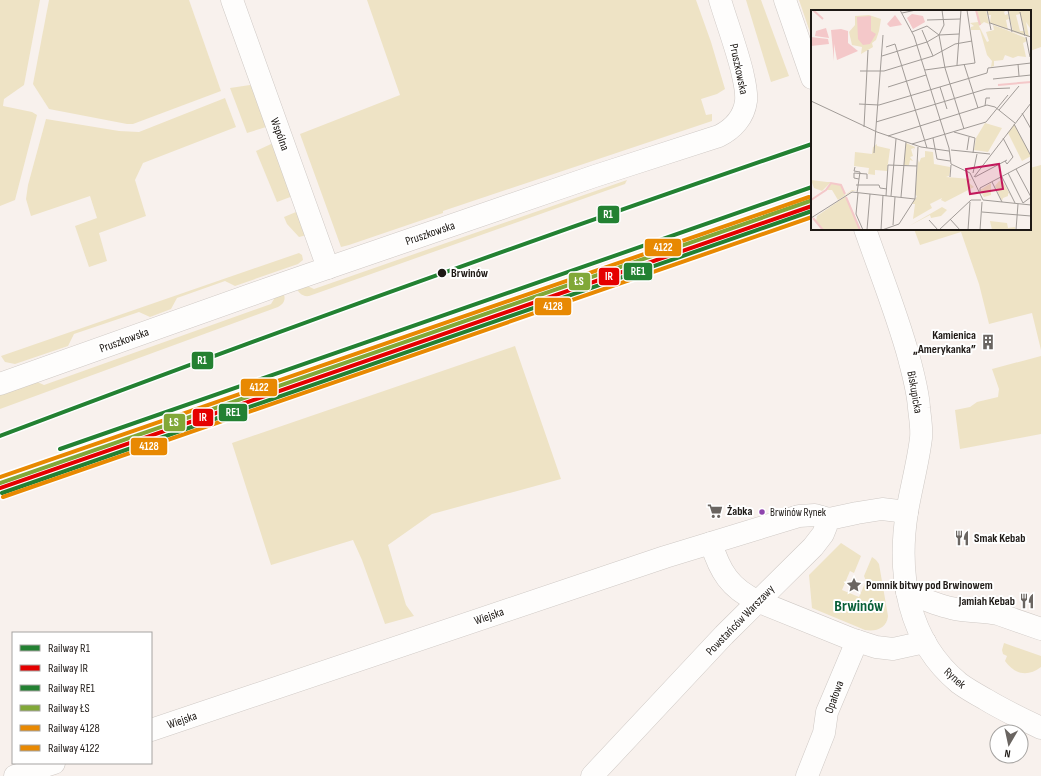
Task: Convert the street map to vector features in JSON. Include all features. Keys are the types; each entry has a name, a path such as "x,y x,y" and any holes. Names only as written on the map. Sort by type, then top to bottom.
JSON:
{"street":[{"name":"Wspólna","path":"232,0 328,268"},
{"name":"Pruszkowska","path":"0,384 328,268 595,176 712,139 728,132 742,115 746,102 746,86 720,0"},
{"path":"784,0 811,75"},
{"name":"Biskupicka","path":"865,230 903,337 914,377 919,407 921,437 907,512"},
{"path":"829,519 882,509 907,512"},
{"name":"Rynek","path":"907,512 903,550 904,573 914,619 925,642 946,671 968,689 1041,728"},
{"name":"Wiejska","path":"152,730 658,559 767,525 799,516 815,515 829,519"},
{"name":"Powstańców Warszawy","path":"592,776 724,635 813,547 822,534 829,519"},
{"path":"711,543 717,562 729,581 738,590 757,601 857,641 876,647 889,649 925,642"},
{"path":"907,592 951,608 992,612 1041,629"},
{"name":"Opałowa","path":"807,776 824,733 827,712 857,641"},
{"path":"15,776 51,764"}],"shaded area":[{"path":"0,0 40,0 24,85 4,99 3,106 32,112 37,115 15,200 0,206"},
{"path":"49,0 189,0 221,91 133,124 49,109 33,84"},
{"path":"367,0 696,0 711,42 725,89 717,94 701,99 706,115 712,114 712,121 443,211 443,213 341,247 300,134 400,95"},
{"path":"746,0 761,0 789,76 771,82"},
{"path":"799,0 1041,0 1041,47 1031,51 1031,10 811,10 811,35"},
{"path":"252,86 266,127 247,133 230,88"},
{"path":"225,98 236,127 143,163 135,180 146,216 99,233 107,261 89,267 75,226 97,218 90,196 31,216 26,199 28,185 46,119 119,131 139,132"},
{"path":"271,144 274,145 293,196 277,202 256,151"},
{"path":"1041,165 1041,350 1032,313 989,324 979,284 961,232 920,245 914,230 1031,230 1031,168"},
{"path":"627,180 625,184 309,296 304,296 301,294 296,287 303,284 314,289"},
{"path":"296,212 299,213 307,235 299,237 287,224 284,217"},
{"path":"299,253 302,255 303,260 298,264 235,286 225,281 177,298 171,309 150,317 139,312 74,334 68,346 15,364 5,362 1,356"},
{"path":"283,291 284,300 278,307 0,409 0,393 33,380 44,385 271,304 277,294"},
{"path":"515,346 561,479 432,514 388,545 406,605 414,616 385,624 362,560 353,540 271,565 232,443"},
{"path":"1041,356 1041,434 960,449 955,410 970,407 977,402 998,397 999,389 992,369"},
{"path":"841,543 861,556 854,573 850,571 842,590 859,597 866,581 864,576 872,557 879,564 888,616 886,624 877,630 865,630 812,608 809,575"},
{"path":"1004,643 1041,656 1041,667 1027,673 1017,672 1005,661 1007,656 1003,654 1002,650"}],"rail line":[{"name":"R1","path":"0,436 202,360 811,144"},
{"name":"R1","path":"60,449 811,187"},
{"name":"4122","path":"0,477 809,197"},
{"name":"ŁS","path":"0,483 810,201"},
{"name":"IR","path":"0,488 811,206"},
{"name":"RE1","path":"2,493 811,211"},
{"name":"4128","path":"3,497 811,217"}],"place":[{"name":"Brwinów","path":"442,273"},
{"name":"Kamienica „Amerykanka”","path":"988,342"},
{"name":"Żabka","path":"715,511"},
{"name":"Brwinów Rynek","path":"762,512"},
{"name":"Smak Kebab","path":"962,538"},
{"name":"Pomnik bitwy pod Brwinowem","path":"854,585"},
{"name":"Jamiah Kebab","path":"1027,601"}],"district":[{"name":"Brwinów","path":"859,605"}]}
